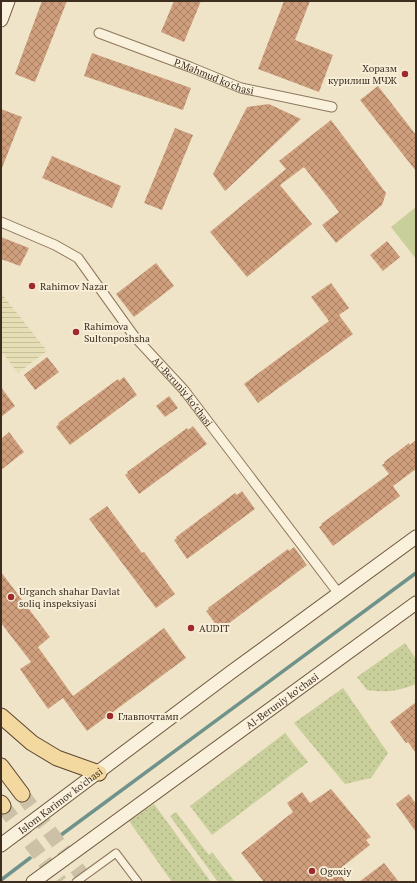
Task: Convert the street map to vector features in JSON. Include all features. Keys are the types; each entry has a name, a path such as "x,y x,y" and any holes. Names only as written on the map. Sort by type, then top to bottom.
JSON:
{"main road":[{"path":"1,20 8,1"},
{"path":"339,594 416,537"},
{"name":"Islom Karimov ko'chasi","path":"1,846 230,673 339,594"},
{"name":"Al-Beruniy ko’chasi","path":"34,882 148,797 416,603"},
{"path":"1,716 32,743 57,758 99,773"},
{"path":"1,766 22,794"}],"street":[{"name":"P.Mahmud ko'chasi","path":"99,33 241,88 332,107"},
{"name":"Al-Beruniy ko’chasi","path":"1,222 55,245 78,258 134,336 184,390 339,594"},
{"path":"76,882 116,853 138,882"}],"shaded area":[{"path":"1,293 47,351 18,373 1,351"}],"green space":[{"path":"416,207 416,259 391,227"},
{"path":"405,643 416,659 416,684 392,691 367,690 357,677"},
{"path":"343,688 388,753 371,778 345,784 294,723"},
{"path":"285,733 308,762 212,835 190,806"},
{"path":"154,804 211,882 172,882 129,821"},
{"path":"176,812 209,855 212,852 235,882 218,882 170,816"}],"building":[{"path":"42,1 67,1 35,82 15,74"},
{"path":"174,1 201,1 184,42 161,32"},
{"path":"284,1 310,1 295,40 333,55 319,92 258,69"},
{"path":"92,53 191,88 183,110 84,76"},
{"path":"378,86 416,135 416,171 360,100"},
{"path":"269,104 301,119 225,191 213,174 247,107"},
{"path":"1,109 22,117 2,168 1,168"},
{"path":"331,120 386,193 382,205 336,243 322,225 339,212 304,167 280,185 312,224 247,277 210,232 286,169 279,161"},
{"path":"175,128 193,135 162,210 144,203"},
{"path":"52,156 121,186 112,208 42,178"},
{"path":"1,237 29,248 20,266 1,259"},
{"path":"387,241 400,257 383,271 370,255"},
{"path":"156,263 174,286 134,317 116,294"},
{"path":"331,283 349,308 339,315 353,334 258,403 244,384 329,321 311,297"},
{"path":"47,357 59,372 35,390 24,375"},
{"path":"124,377 137,395 70,445 56,427 59,424 58,423 118,379 119,381"},
{"path":"1,387 15,406 1,417"},
{"path":"169,396 178,408 165,417 156,406"},
{"path":"193,426 207,444 139,494 125,475 128,473 127,472 187,428 188,430"},
{"path":"9,432 24,452 1,470 1,439"},
{"path":"416,440 416,469 393,486 400,496 333,546 319,527 322,525 321,524 389,474 382,465 385,463 384,462 409,443 410,445"},
{"path":"242,491 255,509 187,559 174,540 177,538 176,537 235,493 237,495"},
{"path":"107,506 175,594 156,608 89,519"},
{"path":"294,547 307,565 220,630 206,611 209,609 208,608 288,549 289,551"},
{"path":"1,572 50,637 38,647 73,696 164,628 186,658 87,731 63,698 48,709 20,669 31,662 1,623"},
{"path":"416,702 416,753 408,742 406,743 390,722"},
{"path":"331,789 371,837 366,840 370,845 337,871 346,882 264,882 241,853 293,812 287,803 302,792 310,803"},
{"path":"409,794 416,804 416,832 396,804"},
{"path":"384,863 399,882 359,882"}],"waterway":[{"path":"61,835 416,573"},
{"path":"1,880 30,858"}],"tunnel":[{"path":"22,794 87,882"},
{"path":"3,806 60,882"}],"place":[{"name":"Хоразм курилиш МЧЖ","path":"405,74"},
{"name":"Rahimov Nazar","path":"32,286"},
{"name":"Rahimova Sultonposhsha","path":"76,332"},
{"name":"Urganch shahar Davlat soliq inspeksiyasi","path":"11,597"},
{"name":"AUDIT","path":"191,628"},
{"name":"Главпочтамп","path":"110,716"},
{"name":"Ogoxiy","path":"312,871"}]}
